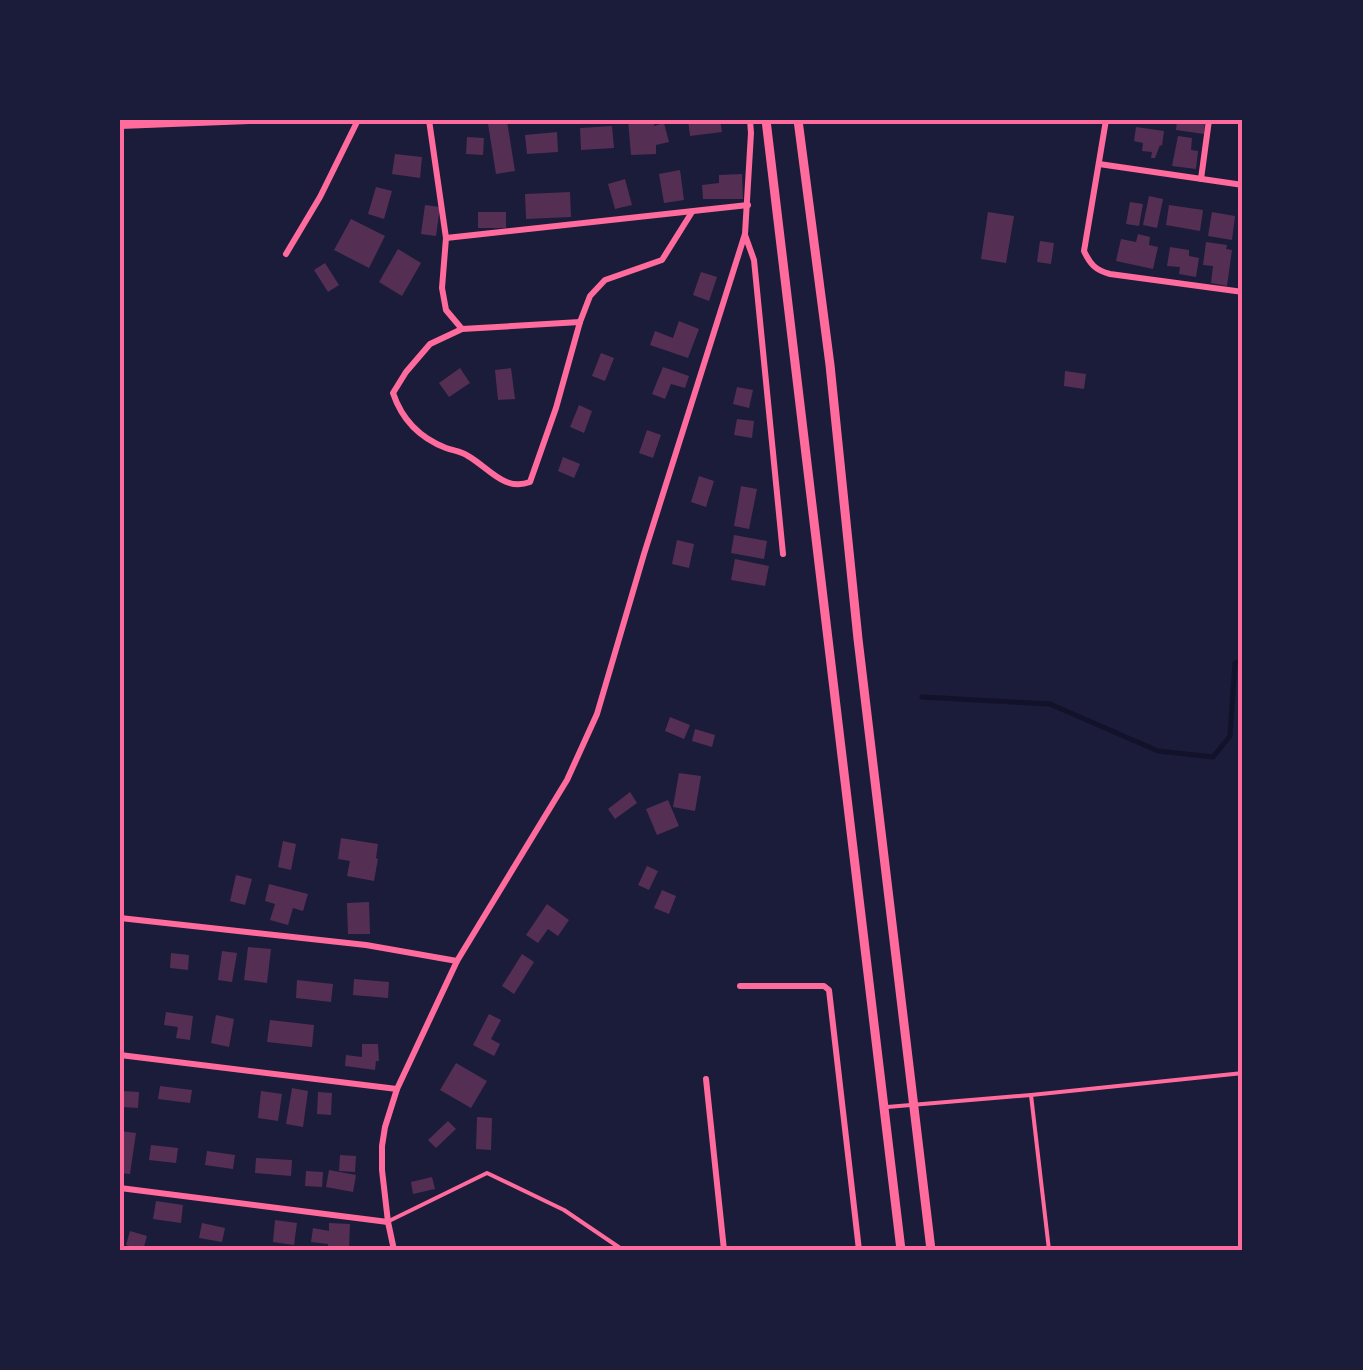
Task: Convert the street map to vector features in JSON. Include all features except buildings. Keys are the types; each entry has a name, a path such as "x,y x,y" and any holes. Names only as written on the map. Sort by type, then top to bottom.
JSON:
{"street":[{"path":"120,126 136,122 278,120"},
{"path":"286,254 320,198 358,120"},
{"path":"429,120 446,238 442,288 446,310 462,330"},
{"path":"394,1250 382,1146 397,1089 457,960 567,780 597,714 744,234 750,120"},
{"path":"766,120 900,1250"},
{"path":"798,120 830,365 858,639 931,1250"},
{"path":"1106,120 1084,251 1097,270 1243,292"},
{"path":"1201,179 1209,120"},
{"path":"1099,164 1243,185"},
{"path":"446,238 748,205"},
{"path":"580,322 462,330 430,344 392,394 403,416 424,436 469,456 506,482 521,486 530,482 590,296 598,284 662,260 692,212"},
{"path":"744,234 754,260 783,554"},
{"path":"120,918 366,945 457,960"},
{"path":"740,986 824,986 829,990 858,1250"},
{"path":"120,1055 397,1089"},
{"path":"706,1079 724,1250"},
{"path":"120,1188 388,1222"}],"lane":[{"path":"882,1108 1243,1073"},
{"path":"1031,1095 1049,1250"},
{"path":"388,1222 488,1173 564,1210 623,1250"}],"waterway":[{"path":"922,697 1050,704 1158,751 1213,757 1230,736 1235,663 1243,660"}]}
